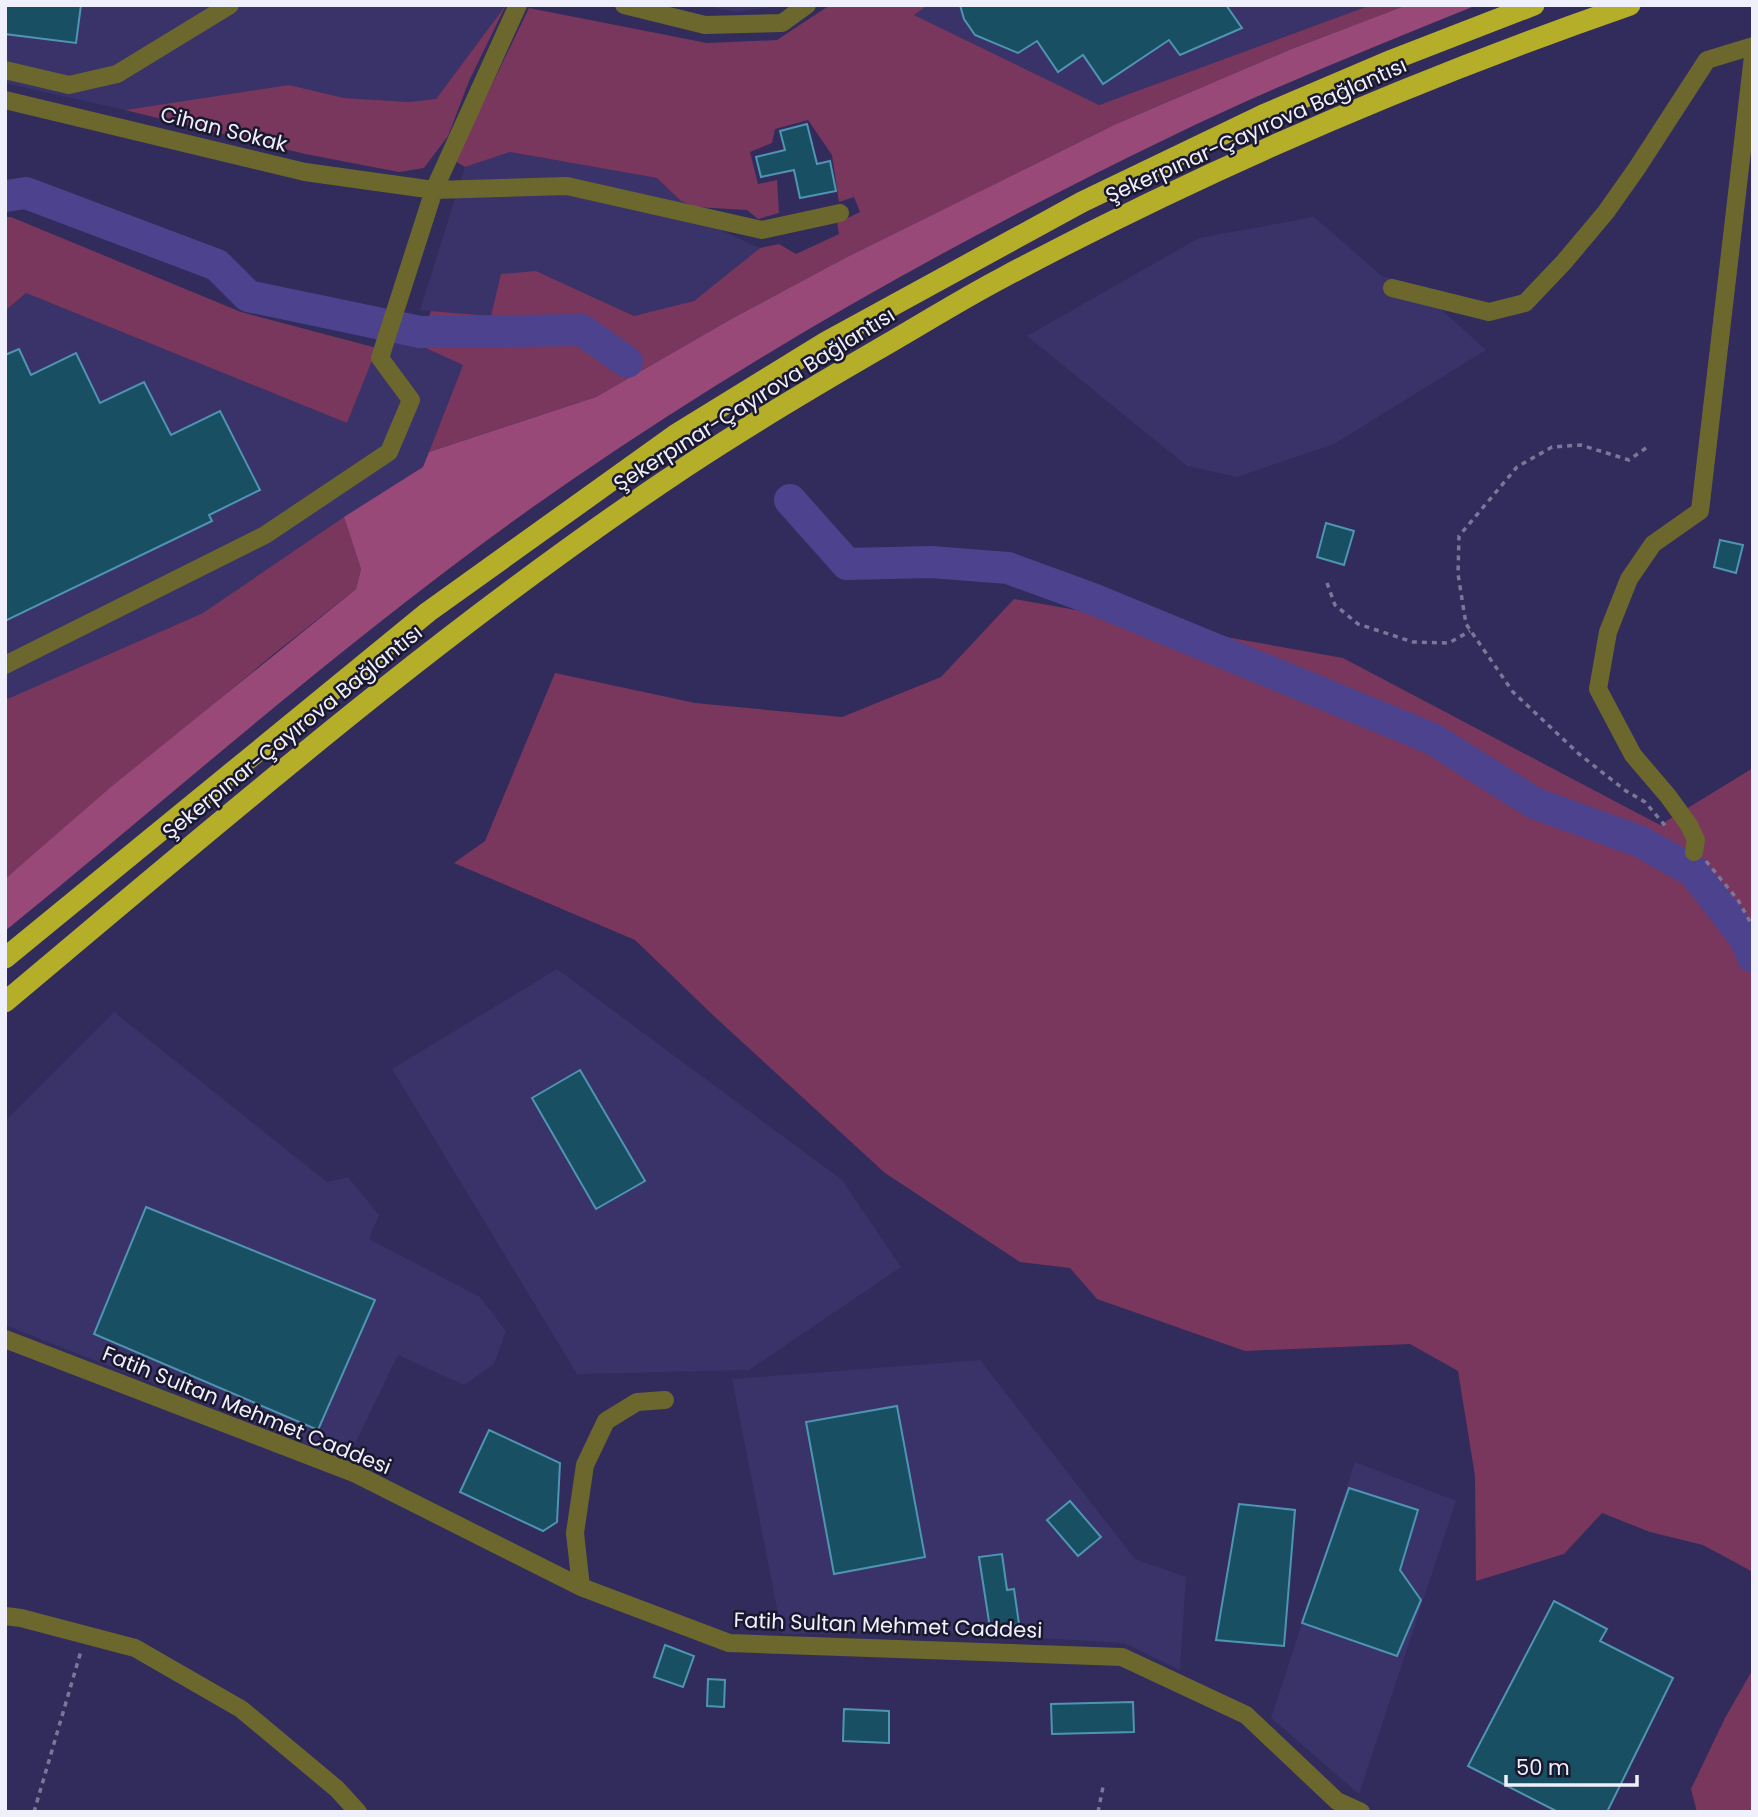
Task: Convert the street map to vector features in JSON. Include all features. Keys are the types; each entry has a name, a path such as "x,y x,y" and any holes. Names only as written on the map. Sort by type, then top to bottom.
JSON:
{"highway":[{"name":"Şekerpınar-Çayırova Bağlantısı","path":"5,958 428,612 676,435 826,342 1082,202 1263,115 1392,60 1534,5"},
{"name":"Şekerpınar-Çayırova Bağlantısı","path":"5,1002 394,679 595,529 690,463 998,280 1096,229 1270,146 1518,44 1630,5"}],"street":[{"path":"5,70 69,85 117,74 230,5"},
{"path":"5,665 265,535 389,452 411,400 380,358 434,190 518,5"},
{"path":"624,5 705,25 782,23 807,5"},
{"path":"1392,288 1489,312 1525,303 1606,212 1707,60 1753,46"},
{"path":"1694,852 1696,839 1689,825 1633,755 1598,689 1608,632 1629,579 1653,544 1700,511 1753,56"},
{"name":"Cihan Sokak","path":"5,100 305,172 434,190 566,186 762,230 841,213"},
{"name":"Fatih Sultan Mehmet Caddesi","path":"5,1339 355,1473 581,1587 729,1643 1122,1657 1246,1715 1337,1801 1361,1812"},
{"path":"581,1587 575,1533 585,1465 606,1421 637,1402 666,1400"},
{"path":"5,1616 135,1648 241,1709 337,1789 358,1812"}],"path":[{"path":"1646,448 1629,460 1581,444 1552,447 1517,467 1459,536 1458,574 1466,624 1513,692 1579,754 1626,792 1645,802 1674,835 1707,862 1738,900 1753,927"},
{"path":"1327,583 1335,605 1358,624 1413,642 1448,643 1470,631"},
{"path":"34,1812 86,1635"},
{"path":"1098,1812 1103,1787"}],"shaded area":[{"path":"5,5 506,5 436,99 409,102 343,98 289,85 125,110 5,83"},
{"path":"506,5 469,81 448,136 424,168 399,172 305,154 125,110 289,85 344,98 409,102 436,99"},
{"path":"704,5 787,5 735,12"},
{"path":"830,5 928,5 914,15 1099,105 1371,5 1407,5 1289,50 1116,124 847,257 733,318 596,397 429,452 463,365 419,345 431,311 491,316 501,274 536,271 634,316 694,301 760,248 779,244 796,254 839,234 837,223 860,212 854,197 839,202 832,155 808,120 775,129 772,143 750,152 758,184 777,180 779,213 758,219 747,210 695,207 681,201 657,178 510,152 465,167 455,161 529,8 707,43 777,40"},
{"path":"928,5 1371,5 1099,105 914,15"},
{"path":"1407,5 1477,5 1322,68 1093,175 942,254 719,383 576,477 428,584 5,931 5,879 111,787 356,589 361,569 344,517 423,467 429,452 596,397 733,318 847,257 1116,124 1289,50"},
{"path":"510,152 657,178 705,223 760,248 694,301 634,316 536,271 491,316 420,310 465,167"},
{"path":"5,217 11,217 241,312 377,348 347,423 26,293 5,311"},
{"path":"1314,217 1382,276 1445,293 1433,302 1486,350 1334,444 1237,477 1187,466 1027,336 1199,238"},
{"path":"26,293 347,423 384,329 463,365 423,467 203,613 5,700 5,311"},
{"path":"344,517 361,569 356,589 275,653 5,879 5,700 203,613"},
{"path":"1014,599 1343,658 1660,825 1753,768 1753,1572 1703,1545 1650,1532 1602,1513 1564,1554 1476,1581 1475,1476 1458,1371 1410,1344 1245,1351 1097,1299 1070,1268 1020,1262 885,1173 635,940 454,863 485,841 555,673 695,703 842,717 941,677"},
{"path":"557,969 842,1180 901,1267 749,1370 577,1374 392,1069"},
{"path":"114,1012 327,1182 348,1177 379,1215 369,1239 480,1297 506,1331 494,1364 464,1385 398,1355 347,1460 5,1325 5,1121"},
{"path":"980,1360 1135,1559 1186,1577 1180,1670 1124,1643 949,1633 782,1634 732,1379"},
{"path":"1355,1462 1456,1501 1359,1794 1271,1718"},
{"path":"1753,1669 1753,1812 1697,1812 1691,1789 1725,1718"}],"building":[{"path":"5,5 81,5 76,43 5,34"},
{"path":"960,5 1226,5 1242,28 1180,55 1169,40 1103,84 1083,55 1058,72 1037,41 1018,53 975,35 964,19"},
{"path":"807,124 817,164 830,161 836,191 800,198 794,170 761,177 756,157 785,150 780,131"},
{"path":"19,349 31,375 76,353 100,403 144,382 171,435 220,411 260,490 209,515 212,521 5,621 5,355"},
{"path":"1326,523 1354,531 1344,565 1317,557"},
{"path":"1720,540 1743,545 1736,573 1714,567"},
{"path":"580,1070 645,1181 596,1209 532,1098"},
{"path":"146,1207 375,1300 318,1430 94,1334"},
{"path":"897,1406 925,1557 834,1574 806,1422"},
{"path":"489,1430 560,1463 557,1522 543,1531 460,1492"},
{"path":"1349,1488 1418,1510 1400,1570 1421,1600 1397,1656 1302,1623"},
{"path":"1070,1501 1101,1537 1078,1556 1047,1520"},
{"path":"1239,1504 1295,1510 1284,1646 1216,1640"},
{"path":"1002,1554 1007,1590 1014,1589 1019,1624 990,1628 979,1557"},
{"path":"1554,1601 1607,1629 1600,1641 1673,1678 1607,1812 1558,1812 1468,1766"},
{"path":"665,1645 694,1656 683,1687 654,1677"},
{"path":"708,1679 725,1680 724,1707 707,1706"},
{"path":"1133,1702 1134,1732 1052,1734 1051,1704"},
{"path":"844,1709 889,1711 889,1743 843,1741"}],"waterway":[{"path":"5,196 26,193 217,265 248,296 420,332 582,330 627,362"},
{"path":"790,500 847,564 931,562 1008,568 1093,599 1433,739 1534,803 1639,841 1693,871 1745,938 1753,957"}]}
